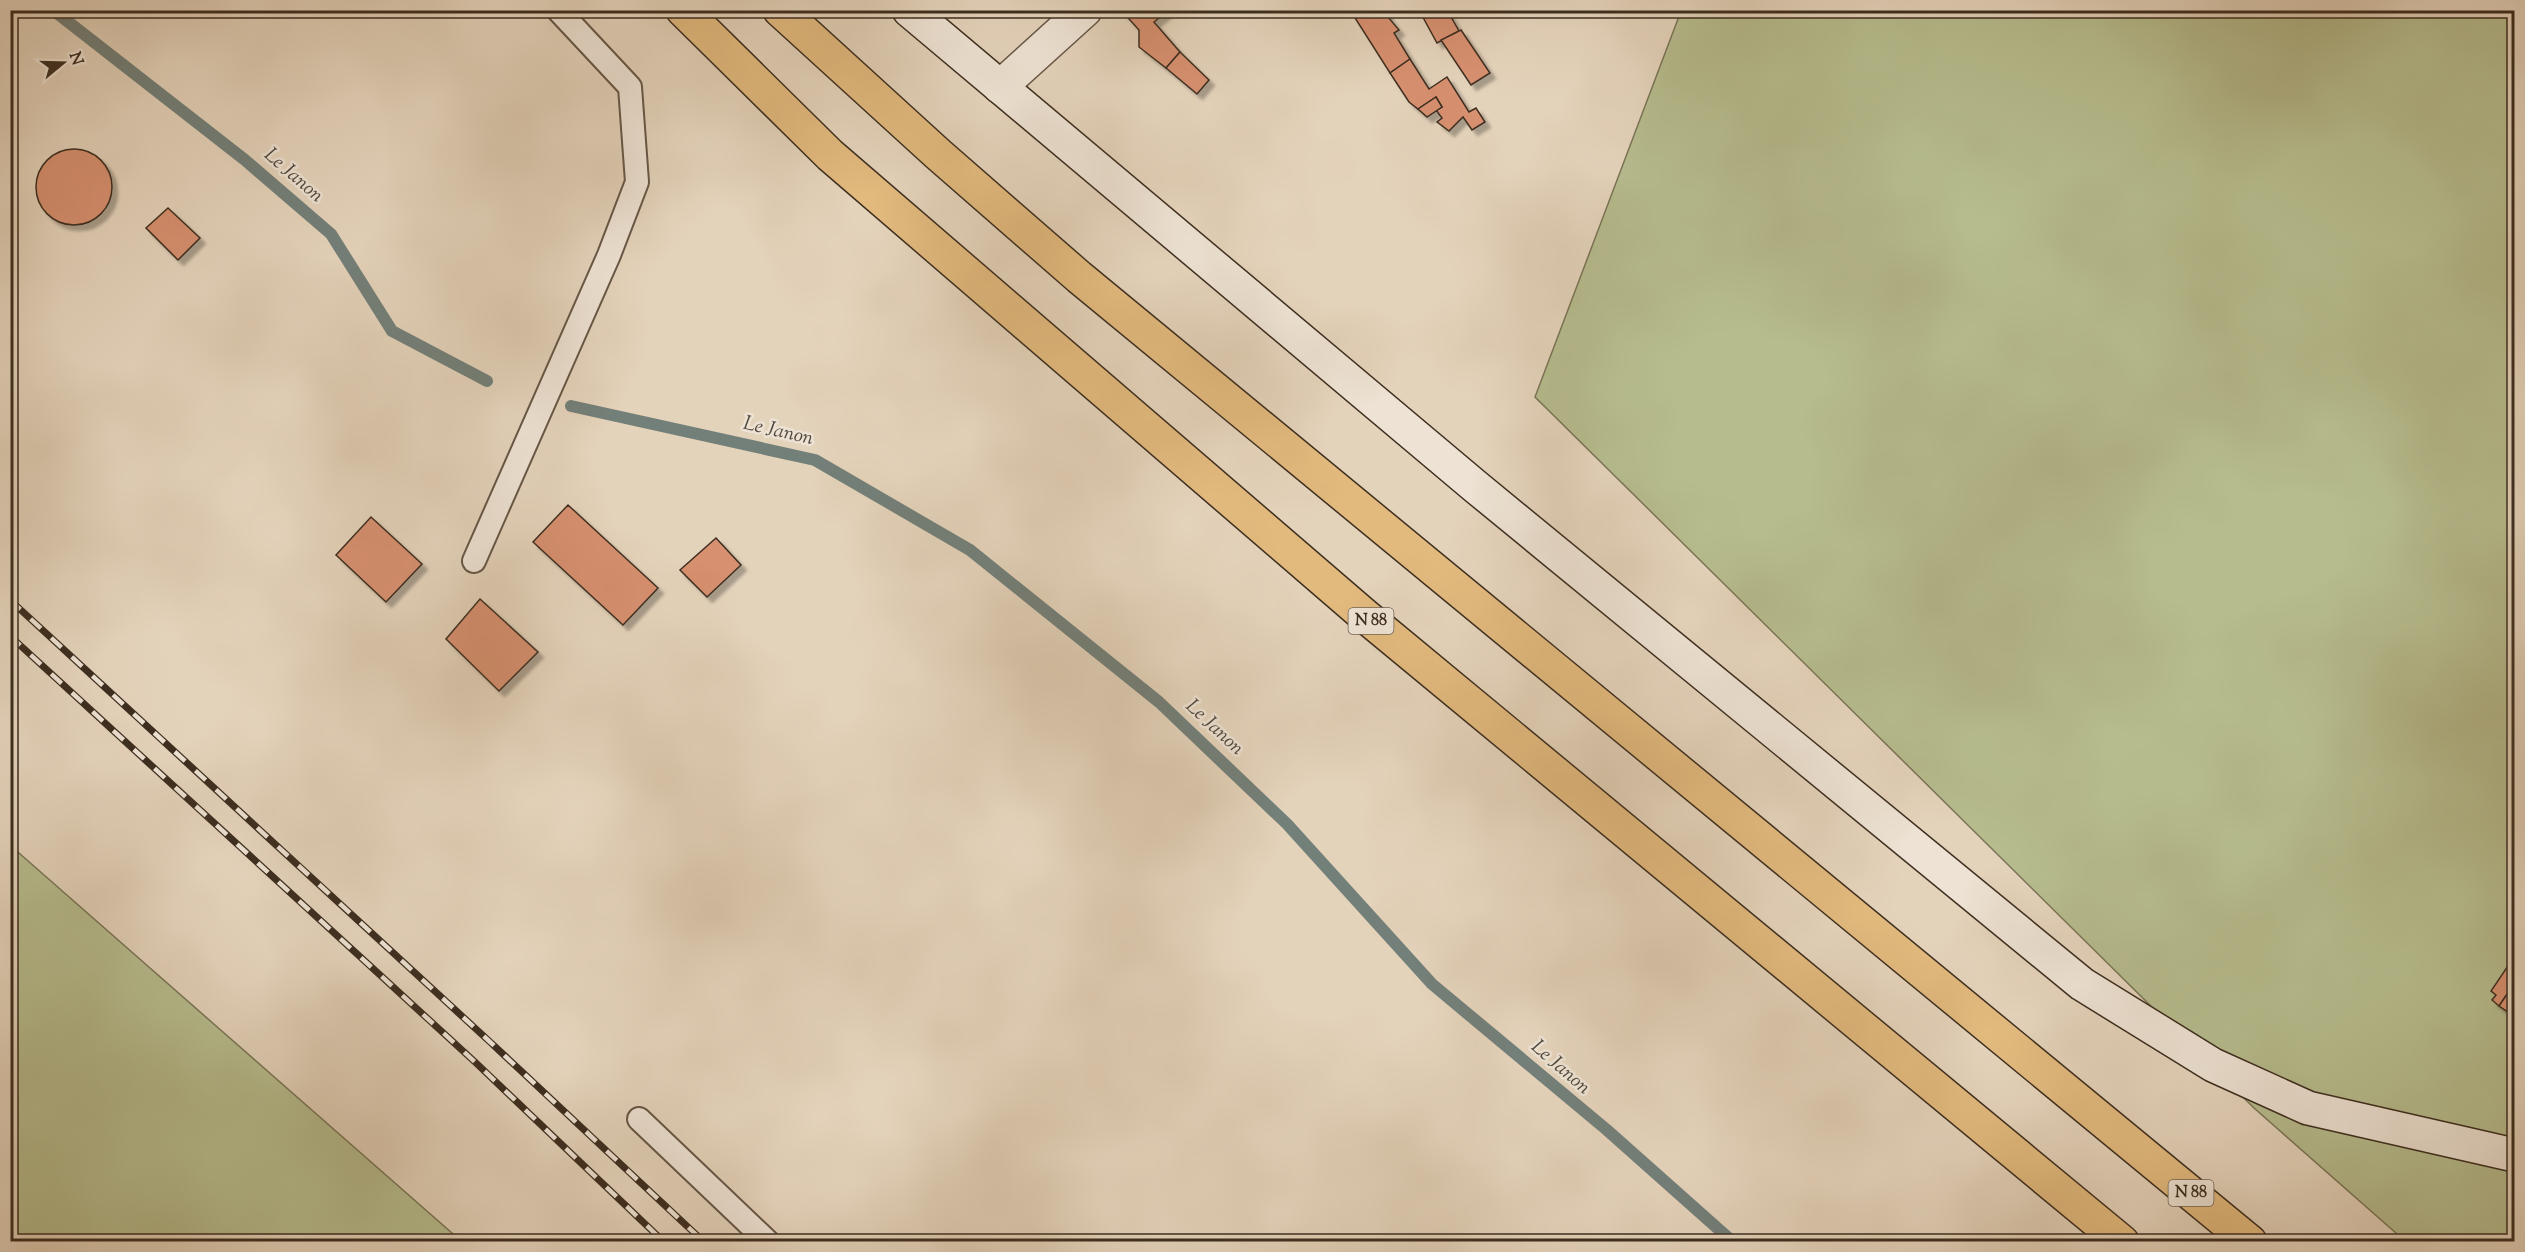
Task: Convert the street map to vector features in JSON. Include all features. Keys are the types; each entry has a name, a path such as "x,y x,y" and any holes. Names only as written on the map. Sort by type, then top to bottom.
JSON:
{"highway":[{"name":"N 88","path":"683,10 830,154 1364,615 2122,1242"},
{"name":"N 88","path":"780,10 938,154 1080,277 2250,1242"}],"street":[{"path":"909,10 1476,488 2082,984 2213,1065 2308,1108 2514,1155"},
{"path":"1000,87 1085,10"}],"lane":[{"path":"474,561 609,255 637,182 630,87 558,10"},
{"path":"639,1119 768,1242"}],"green space":[{"path":"1681,11 2514,11 2514,1241 2405,1241 2254,1108 1535,397"},
{"path":"11,846 461,1241 11,1241"}],"building":[{"path":"1121,10 1169,10 1154,22 1180,52 1166,68 1139,47 1139,30"},
{"path":"1350,10 1387,10 1388,17 1399,30 1394,33 1410,59 1390,73"},
{"path":"1419,10 1447,10 1459,31 1437,43"},
{"path":"1461,30 1490,73 1471,85 1441,40"},
{"path":"1180,52 1209,80 1197,94 1166,68"},
{"path":"1410,59 1429,89 1447,77 1469,112 1476,108 1485,122 1472,130 1463,117 1449,131 1437,122 1442,118 1436,110 1442,107 1436,97 1418,109 1409,102 1390,73"},
{"path":"1436,97 1442,107 1427,117 1418,109"},
{"path":"74,149 88,152 101,160 109,173 112,187 109,201 101,214 88,222 74,225 60,222 47,214 39,201 36,187 39,173 47,160 60,152"},
{"path":"168,208 200,238 178,260 146,228"},
{"path":"568,505 658,588 623,625 533,542"},
{"path":"371,517 422,564 386,602 336,555"},
{"path":"716,538 741,565 707,597 680,570"},
{"path":"480,599 538,652 499,691 446,639"},
{"path":"2514,957 2514,984 2499,1006 2492,1000 2496,995 2491,991"},
{"path":"2514,984 2514,1016 2499,1006"}],"waterway":[{"name":"Le Janon","path":"53,10 245,160 331,234 392,331 487,381"},
{"name":"Le Janon","path":"571,406 815,460 970,550 1159,702 1287,824 1432,984 1607,1130 1733,1242"}],"railway":[{"path":"10,600 704,1242"},
{"path":"10,636 475,1062 664,1242"}]}
